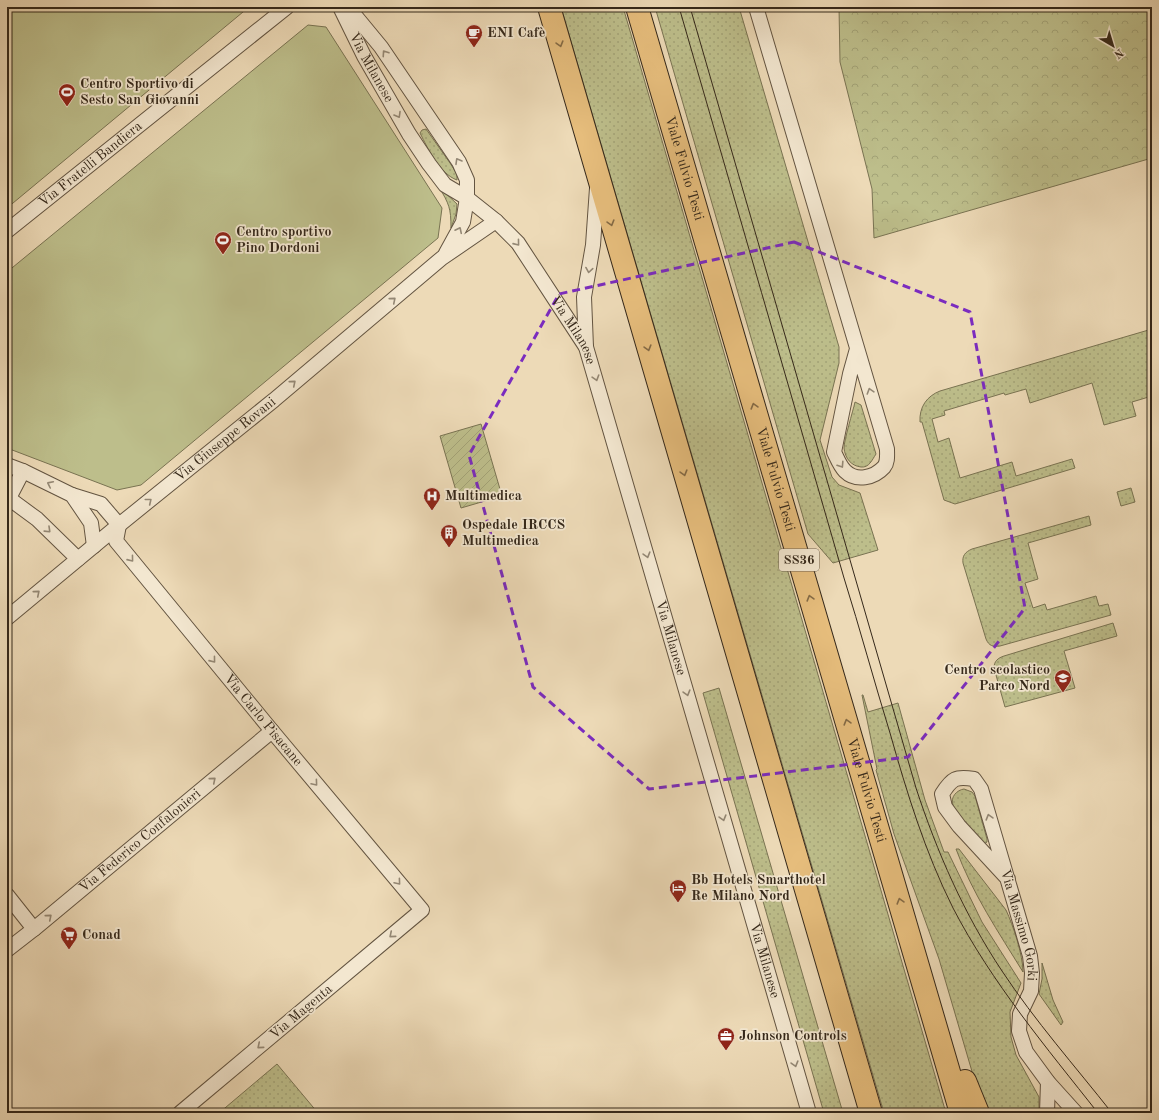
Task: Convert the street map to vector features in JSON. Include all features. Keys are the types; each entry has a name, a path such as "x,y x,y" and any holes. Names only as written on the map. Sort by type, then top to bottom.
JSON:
{"main road":[{"path":"549,7 871,1113"},
{"name":"Viale Fulvio Testi","path":"636,7 961,1113"},
{"path":"908,929 928,963 967,1088 978,1113"}],"street":[{"name":"Via Fratelli Bandiera","path":"7,231 287,7"},
{"name":"Via Milanese","path":"340,7 364,56 428,164 445,185 467,198 496,221 518,243 586,347 809,1113"},
{"name":"Via Milanese","path":"348,7 381,48 459,162 467,180 467,198"},
{"path":"756,7 887,449 888,457 884,466 872,476 856,478 845,471 834,452 850,374 857,349"},
{"path":"586,347 584,297 593,245 598,176"},
{"name":"Via Giuseppe Rovani","path":"442,258 463,222 467,198"},
{"name":"Via Giuseppe Rovani","path":"7,618 119,525 274,400 442,258 496,221"},
{"path":"7,465 24,471 72,495 101,504 119,525"},
{"path":"24,471 8,498 38,520 78,559"},
{"path":"72,495 91,523 94,546"},
{"name":"Via Carlo Pisacane","path":"119,525 116,541 272,731 422,910"},
{"name":"Via Federico Confalonieri","path":"7,950 272,731"},
{"name":"Via Massimo Gorki","path":"1008,879 975,845 945,807 942,794 950,782 962,777 974,779 981,789 1008,879 1030,956 1032,973 1031,991 1020,1014 1019,1031 1026,1052 1048,1082 1076,1113"},
{"path":"7,895 34,929"},
{"name":"Via Magenta","path":"180,1113 422,910"},
{"path":"1047,1113 1048,1082"}],"highlighted area":[{"path":"794,242 970,312 1025,608 908,757 649,789 533,687 469,455 559,294"}],"green space":[{"name":"Centro Sportivo di Sesto San Giovanni","path":"7,7 249,7 7,208"},
{"path":"561,7 623,7 946,1113 884,1113"},
{"path":"655,7 739,7 839,347 839,363 820,440 832,477 839,485 860,493 878,550 833,563 808,534"},
{"path":"839,7 1152,7 1152,158 874,238 872,189 840,62"},
{"name":"Centro sportivo Pino Dordoni","path":"308,25 326,27 442,208 438,238 141,485 117,490 7,448 7,272"},
{"path":"426,129 457,174 457,180 445,172 435,160 420,133 422,130"},
{"path":"439,187 457,204 456,214 451,228 449,206"},
{"path":"1152,329 1152,396 1132,402 1136,416 1104,425 1092,383 1030,403 1026,389 1005,395 1004,393 944,411 945,415 932,419 938,442 949,438 960,478 1012,462 1016,476 1072,459 1075,468 955,504 944,500 922,422 920,422 922,407 931,396 940,391"},
{"path":"855,402 861,405 876,454 870,463 864,467 851,463 847,458 844,448"},
{"path":"481,424 502,496 461,508 440,436"},
{"path":"1131,488 1135,502 1121,506 1117,492"},
{"path":"1089,516 1091,525 1028,543 1038,579 1025,583 1033,608 1045,604 1047,610 1096,596 1099,606 1108,604 1111,615 1000,646 990,645 986,639 963,563 964,554 972,549"},
{"path":"1113,623 1117,636 1064,651 1075,688 1005,707 994,668 998,659"},
{"path":"719,688 843,1113 824,1113 703,693"},
{"path":"862,695 868,712 898,703 925,800 944,852 948,852 982,922 1021,983 1010,1012 1011,1037 1016,1055 1039,1097 1039,1113 985,1113 983,1109 939,959 894,834 876,770"},
{"path":"964,789 972,792 975,796 987,839 987,842 984,844 980,842 953,805 952,799 955,794"},
{"path":"956,849 959,849 1006,910 1017,940 1023,965 1023,972 995,928 978,897 962,865"},
{"path":"1042,963 1053,1000 1063,1022 1061,1025 1039,994 1042,979"},
{"path":"277,1064 318,1113 219,1113"}],"tram line":[{"path":"679,7 844,578 903,778 925,844 943,887 968,936 1021,1014 1098,1113"},
{"path":"690,7 916,788 933,836 942,859 975,927 1002,971 1042,1026 1112,1113"}],"place":[{"name":"ENI Cafè","path":"474,48"},
{"name":"Centro Sportivo di Sesto San Giovanni","path":"67,107"},
{"name":"Centro sportivo Pino Dordoni","path":"223,255"},
{"name":"Multimedica","path":"432,511"},
{"name":"Ospedale IRCCS Multimedica","path":"449,548"},
{"name":"Centro scolastico Parco Nord","path":"1063,693"},
{"name":"Bb Hotels Smarthotel Re Milano Nord","path":"678,903"},
{"name":"Conad","path":"69,950"},
{"name":"Johnson Controls","path":"726,1051"}]}
